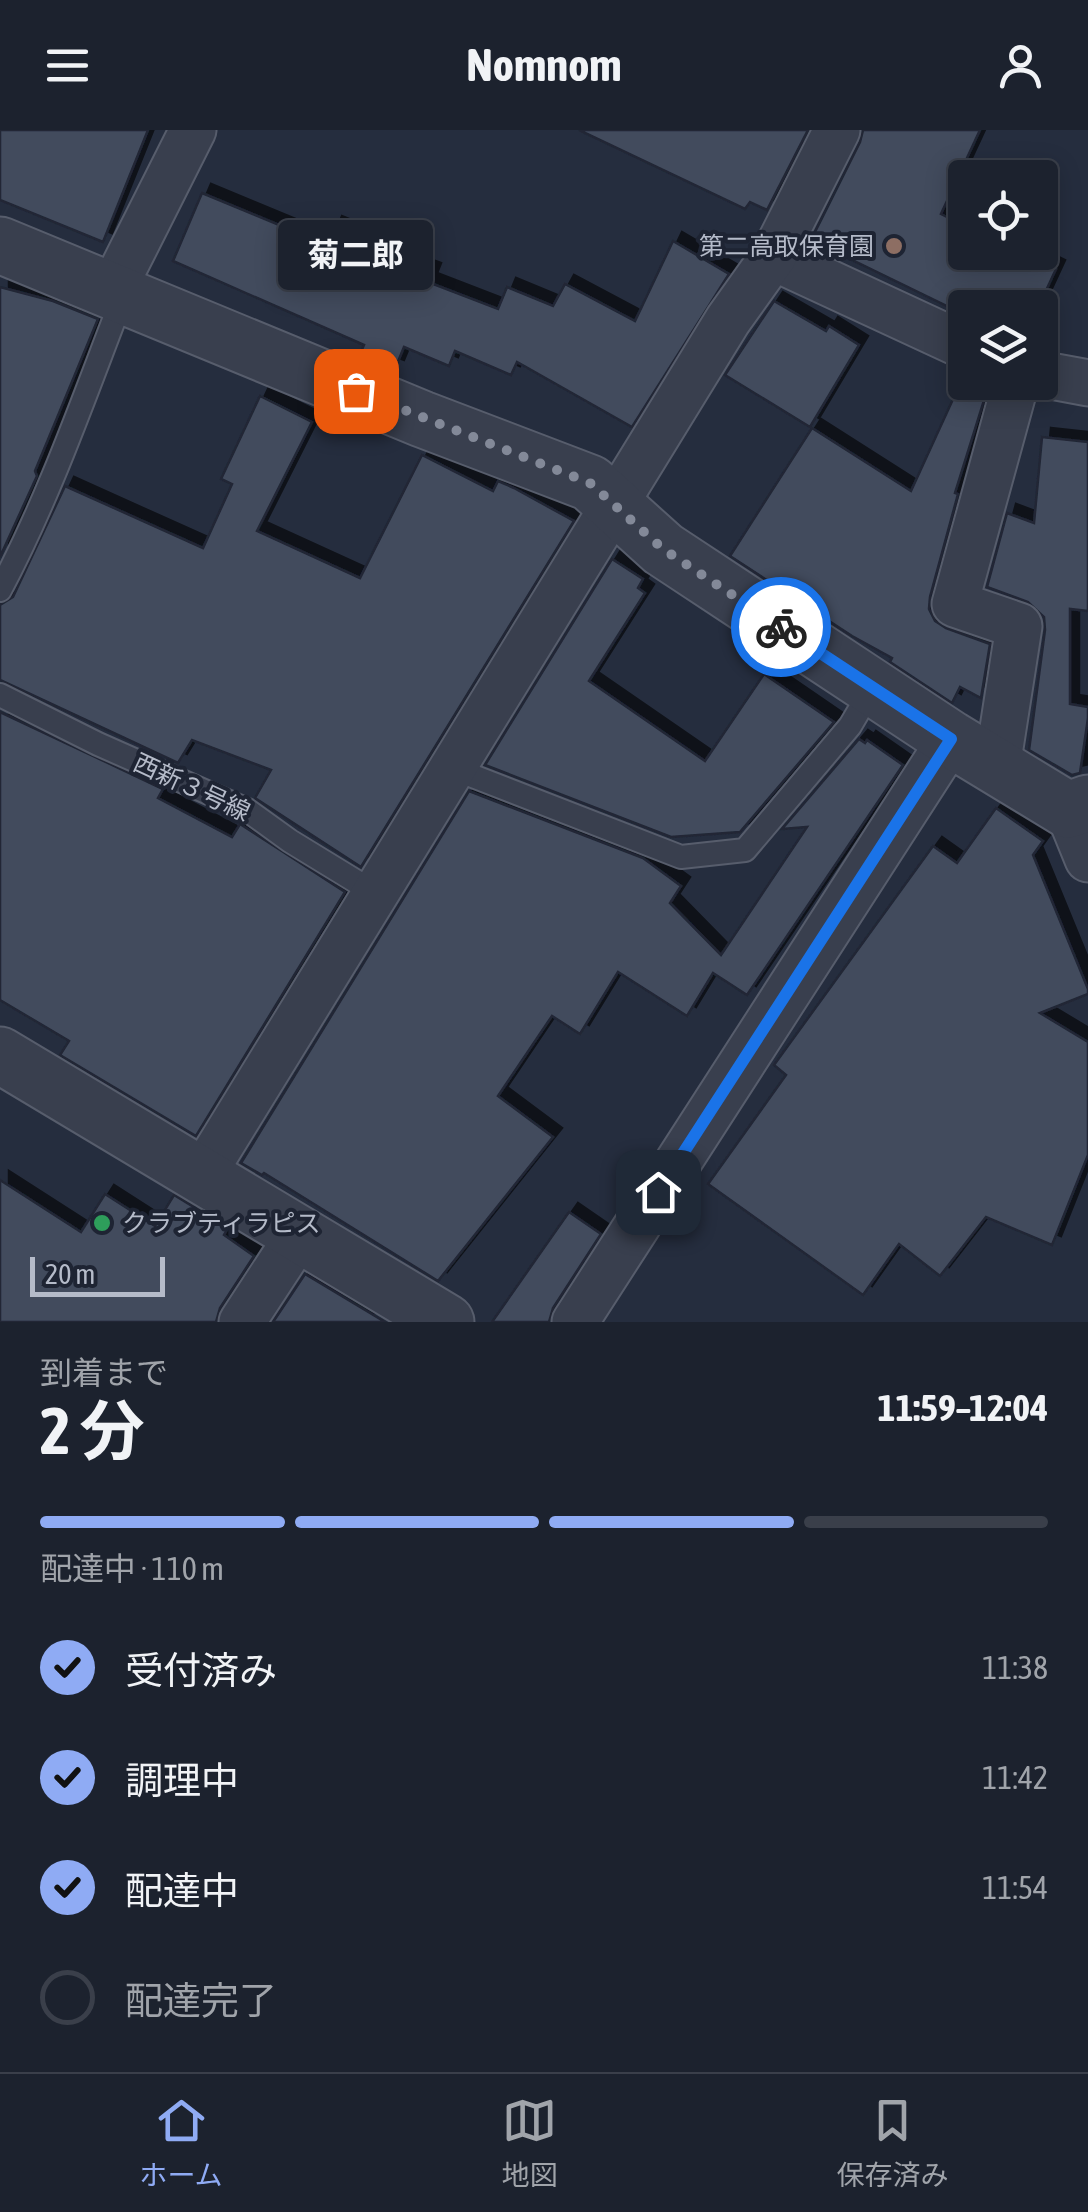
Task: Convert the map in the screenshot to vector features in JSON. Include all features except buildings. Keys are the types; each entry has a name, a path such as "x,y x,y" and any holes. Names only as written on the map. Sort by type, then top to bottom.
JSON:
{"street":[{"path":"118,292 193,130"},
{"path":"201,1176 728,320 773,257 837,130"},
{"path":"0,245 422,419 590,483 663,549 1081,824"},
{"path":"773,257 948,338"},
{"path":"1058,378 1088,384"},
{"path":"998,767 1019,626 955,604 1011,400"},
{"path":"575,1322 951,739"},
{"path":"0,1056 446,1322"},
{"path":"242,1322 300,1235"}],"lane":[{"path":"0,590 62,454 118,292"},
{"path":"452,768 682,856 745,850 850,726 873,688"},
{"name":"西新３号線","path":"0,695 98,744 247,810 290,842 376,893"}],"way so far":[{"path":"356,391 590,483 663,549 781,627"}],"place":[{"name":"第二高取保育園","path":"894,246"},
{"name":"菊二郎","path":"356,391"},
{"name":"クラブティラピス","path":"102,1223"}],"route":[{"path":"658,1192 951,739 781,627"}]}
